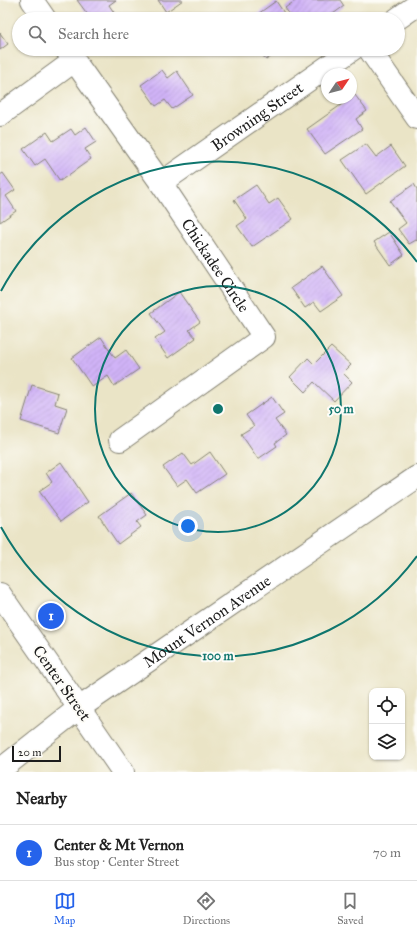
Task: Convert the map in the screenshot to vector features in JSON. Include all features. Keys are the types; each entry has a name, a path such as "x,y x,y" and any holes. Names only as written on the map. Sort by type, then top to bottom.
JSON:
{"street":[{"path":"32,0 40,12"},
{"path":"405,13 417,5"},
{"path":"0,115 69,56"},
{"name":"Chickadee Circle","path":"71,56 161,182 264,337 120,440"},
{"name":"Browning Street","path":"161,182 343,56"},
{"path":"374,56 417,118"},
{"name":"Mount Vernon Avenue","path":"0,770 79,708 417,476"},
{"name":"Center Street","path":"0,594 123,772"}],"building":[{"path":"77,0 116,0 109,5 114,12 86,12"},
{"path":"158,0 183,0 166,12"},
{"path":"296,0 340,0 344,6 336,12 288,12 285,8"},
{"path":"276,1 283,12 261,12"},
{"path":"0,33 8,44 0,50"},
{"path":"263,56 272,56 266,60"},
{"path":"162,70 168,78 177,71 193,95 172,109 165,100 156,106 141,85"},
{"path":"357,98 367,111 356,119 362,129 325,154 307,129 342,104 357,104"},
{"path":"86,127 96,142 85,149 91,159 60,181 45,159 35,166 23,149 47,132 53,141 71,129 75,135"},
{"path":"366,144 376,157 391,146 405,166 366,194 342,160"},
{"path":"3,173 15,190 6,196 16,211 0,222 0,175"},
{"path":"414,184 417,189 417,241 416,240 409,244 398,229 406,223 390,201"},
{"path":"256,185 269,204 278,198 293,219 252,247 237,226 247,219 234,200"},
{"path":"389,232 404,255 390,265 374,242"},
{"path":"322,266 343,296 321,311 314,302 305,308 291,288"},
{"path":"179,292 200,322 189,330 196,338 168,358 155,339 165,332 151,313"},
{"path":"101,337 115,358 126,350 139,369 114,386 108,376 92,387 72,358"},
{"path":"331,347 351,365 343,373 352,382 334,401 314,382 305,392 290,377 308,358 314,364"},
{"path":"32,385 58,393 55,404 67,408 59,433 21,421"},
{"path":"272,397 284,414 275,420 286,435 275,443 277,446 258,459 241,434 254,426 246,415"},
{"path":"210,452 225,474 197,493 187,479 177,486 163,467 183,453 192,465"},
{"path":"61,462 88,502 61,521 39,491 52,482 46,473"},
{"path":"131,493 147,515 137,522 141,527 118,544 99,516"}],"place":[{"name":"Center & Mt Vernon","path":"51,616"}]}
